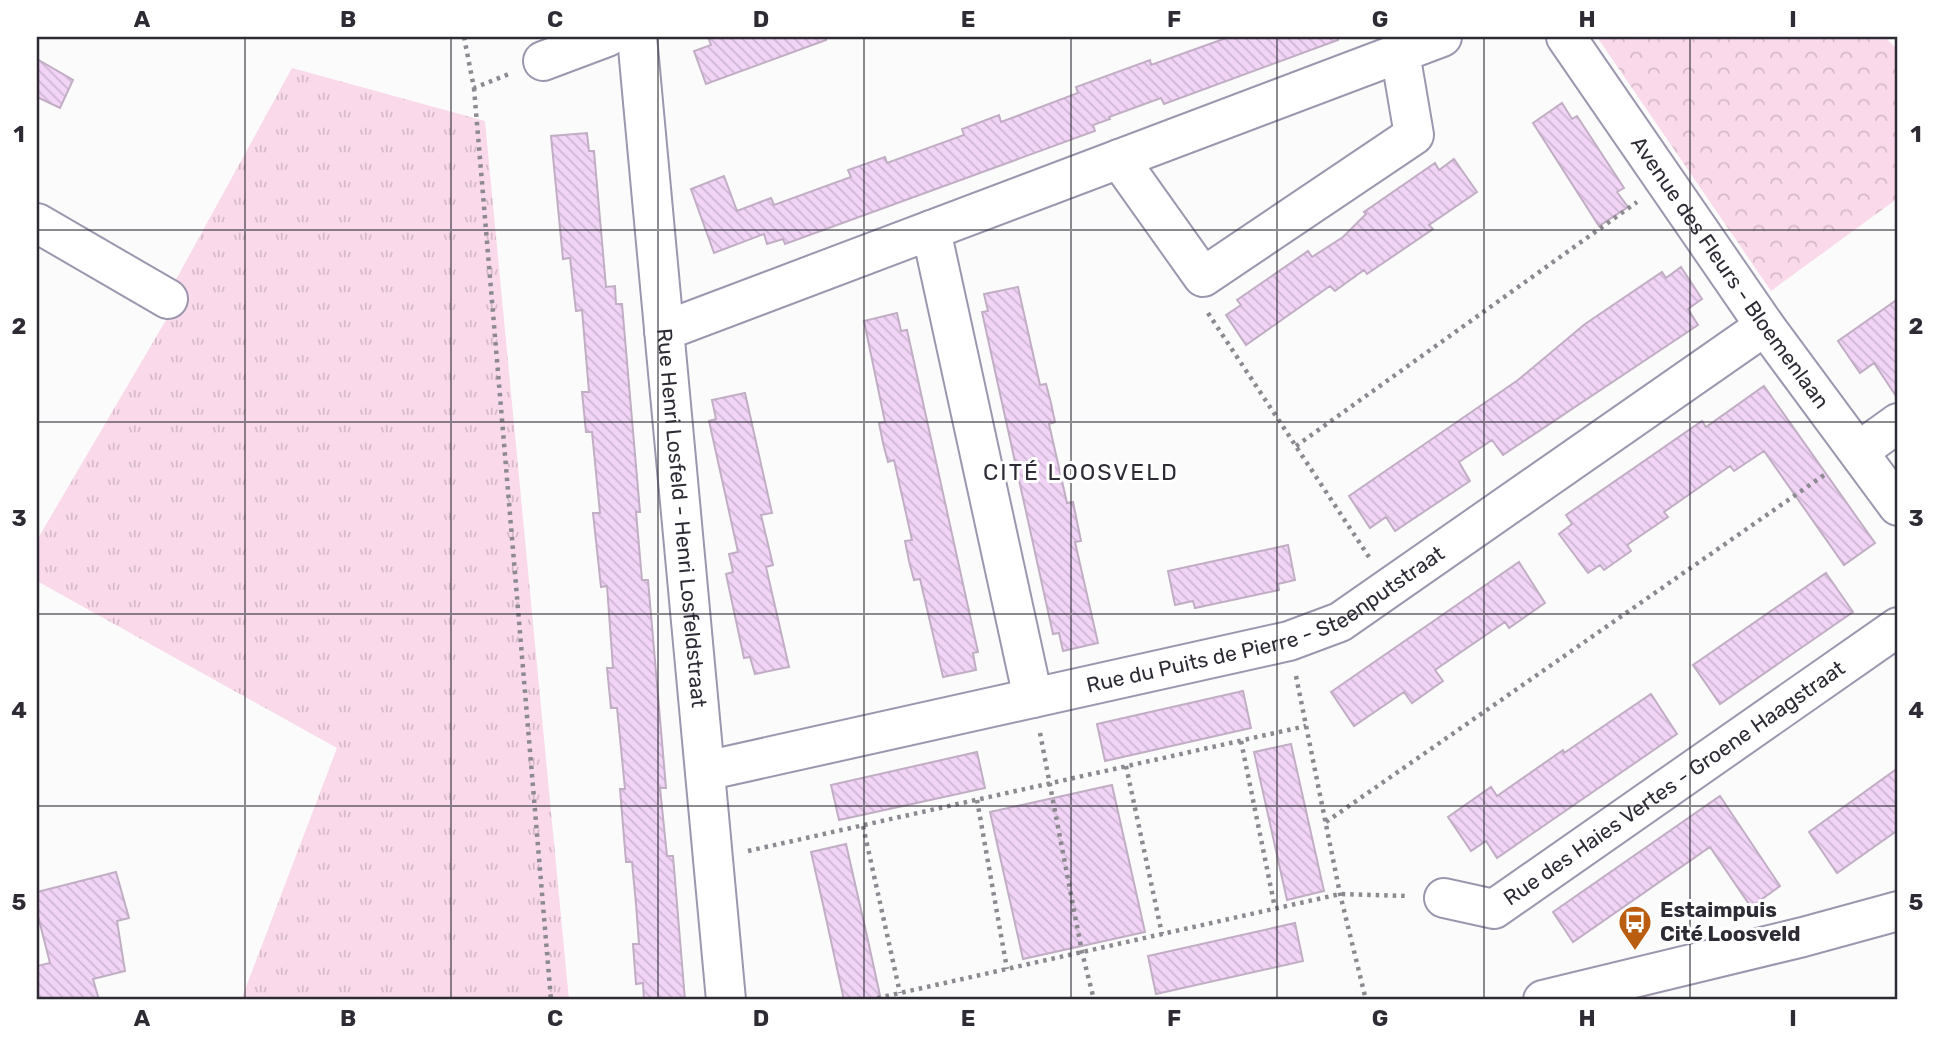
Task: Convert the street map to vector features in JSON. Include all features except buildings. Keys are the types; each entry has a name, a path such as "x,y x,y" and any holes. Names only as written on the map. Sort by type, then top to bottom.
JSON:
{"street":[{"path":"543,61 607,37"},
{"name":"Rue Henri Losfeld - Henri Losfeldstraat","path":"637,37 726,1000"},
{"path":"664,331 1442,37"},
{"name":"Avenue des Fleurs - Bloemenlaan","path":"1566,37 1765,326 1898,506"},
{"path":"1119,159 1203,277 1414,135 1400,53"},
{"path":"37,223 168,299"},
{"path":"930,230 1033,698"},
{"name":"Rue du Puits de Pierre - Steenputstraat","path":"705,771 1289,641 1340,622 1765,326"},
{"path":"1859,451 1898,423"},
{"name":"Rue des Haies Vertes - Groene Haagstraat","path":"1444,898 1494,909 1898,627"},
{"path":"1543,1000 1803,937 1898,911"}],"path":[{"path":"464,37 474,88 551,1000"},
{"path":"474,88 543,61"},
{"path":"1296,446 1665,182"},
{"path":"1203,277 1201,303 1389,587"},
{"path":"1325,822 1859,451"},
{"path":"1289,641 1340,894 1366,1000"},
{"path":"1033,698 1082,952 1094,1000"},
{"path":"713,859 1306,726"},
{"path":"1241,741 1275,908"},
{"path":"1126,766 1162,934"},
{"path":"976,800 1007,969"},
{"path":"863,825 900,993"},
{"path":"869,1000 1340,894 1444,898"}],"green space":[{"path":"1597,37 1885,37 1898,50 1898,198 1771,291"},
{"path":"292,68 485,121 569,1000 241,1000 337,748 37,581 37,540 166,320 173,285"}],"place":[{"name":"Estaimpuis Cité Loosveld","path":"1635,952"}],"district":[{"name":"CITÉ LOOSVELD","path":"1081,472"}]}
